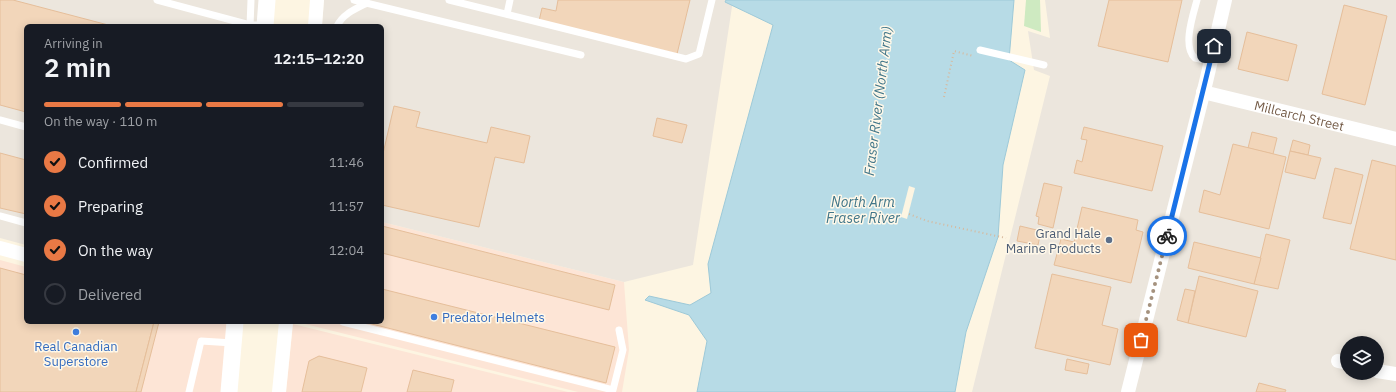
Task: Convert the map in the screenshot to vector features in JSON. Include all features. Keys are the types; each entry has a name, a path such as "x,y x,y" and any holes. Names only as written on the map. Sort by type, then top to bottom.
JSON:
{"street":[{"path":"258,24 267,0"},
{"path":"315,24 318,0"},
{"path":"1128,392 1225,0"},
{"name":"Millcarch Street","path":"1203,92 1396,140"},
{"path":"0,248 24,254"},
{"path":"229,392 235,324"},
{"path":"279,392 286,324"},
{"path":"1384,371 1396,374"}],"lane":[{"path":"157,0 249,24"},
{"path":"251,0 257,24"},
{"path":"354,0 581,56"},
{"path":"449,0 686,59 699,54 712,0"},
{"path":"506,14 510,0"},
{"path":"1197,0 1190,31 1190,51 1195,58 1210,62"},
{"path":"338,24 342,18 349,12 366,3"},
{"path":"978,54 1044,66"},
{"path":"0,120 24,126"},
{"path":"0,216 24,222"},
{"path":"351,324 613,390 622,350 619,330"},
{"path":"189,392 201,341 234,343"}],"path":[{"path":"944,98 954,52 978,54"},
{"path":"909,214 926,220 1006,238"}],"shaded area":[{"path":"0,0 260,0 257,24 24,24 24,244 0,238"},
{"path":"324,0 733,0 693,265 624,282 384,222 384,24 322,24"},
{"path":"1045,0 1396,0 1396,392 972,392 1050,76 1034,70 1028,31 1050,38"},
{"path":"384,222 624,282 629,350 622,392 578,392 305,324 384,324"},
{"name":"Real Canadian Superstore","path":"0,260 24,266 24,324 226,324 227,326 221,392 0,392"},
{"path":"293,324 568,392 286,392"}],"green space":[{"path":"1026,0 1040,0 1041,32 1024,26"}],"water":[{"name":"North Arm Fraser River","path":"726,0 1014,0 1009,60 1025,70 1003,165 998,237 966,332 955,392 697,392 707,341 689,315 645,300 649,296 690,305 711,293 708,264 773,25 725,2"}],"pier":[{"path":"909,186 915,188 907,219 901,217"}],"building":[{"path":"0,0 13,0 104,24 24,24 24,111 0,105"},
{"path":"558,0 690,0 677,54 539,21 542,8 556,11"},
{"path":"1109,0 1182,0 1168,62 1098,46"},
{"path":"1344,5 1387,16 1365,105 1322,94"},
{"path":"1247,32 1297,45 1288,81 1238,69"},
{"path":"394,106 420,112 416,127 487,143 491,127 530,136 524,163 495,157 479,227 384,205 384,149"},
{"path":"657,118 687,125 682,143 653,136"},
{"path":"1084,127 1163,146 1152,191 1074,173 1077,160 1082,162 1087,140 1081,139"},
{"path":"1252,132 1277,138 1273,154 1248,148"},
{"path":"1293,140 1310,145 1308,155 1290,151"},
{"path":"1233,144 1286,157 1269,229 1199,212 1204,190 1220,195"},
{"path":"1290,151 1321,158 1315,179 1285,172"},
{"path":"0,153 24,159 24,214 0,208"},
{"path":"1372,160 1396,166 1396,260 1350,249"},
{"path":"1335,168 1363,175 1351,224 1323,218"},
{"path":"1044,183 1062,187 1053,228 1038,224 1039,217 1036,216"},
{"path":"1082,207 1138,220 1136,230 1143,232 1131,283 1054,265 1061,239 1074,242"},
{"path":"1020,226 1041,231 1038,245 1017,241"},
{"path":"384,227 615,285 609,310 384,254"},
{"path":"1266,234 1290,240 1278,289 1254,284"},
{"path":"1194,242 1261,258 1254,284 1188,268"},
{"name":"Real Canadian Superstore","path":"0,268 24,274 24,324 153,324 136,392 0,392"},
{"path":"1052,274 1111,287 1102,325 1118,329 1110,365 1035,348"},
{"path":"1199,276 1258,291 1246,337 1188,323"},
{"path":"384,289 615,347 606,383 372,324 384,324"},
{"path":"1185,289 1195,291 1188,323 1177,320"},
{"path":"153,324 158,324 141,392 136,392"},
{"path":"319,356 367,368 361,392 302,392 309,361"},
{"path":"1067,359 1089,364 1087,374 1065,370"},
{"path":"413,370 454,380 451,392 407,392"},
{"path":"1259,383 1286,390 1285,392 1256,392"}],"way so far":[{"path":"1141,340 1167,236"}],"place":[{"name":"Grand Hale Marine Products","path":"1109,240"},
{"name":"Predator Helmets","path":"434,317"},
{"name":"Real Canadian Superstore","path":"76,332"}],"route":[{"path":"1167,236 1214,46"}],"water label":[{"name":"Fraser River (North Arm)","path":"878,101"}]}
